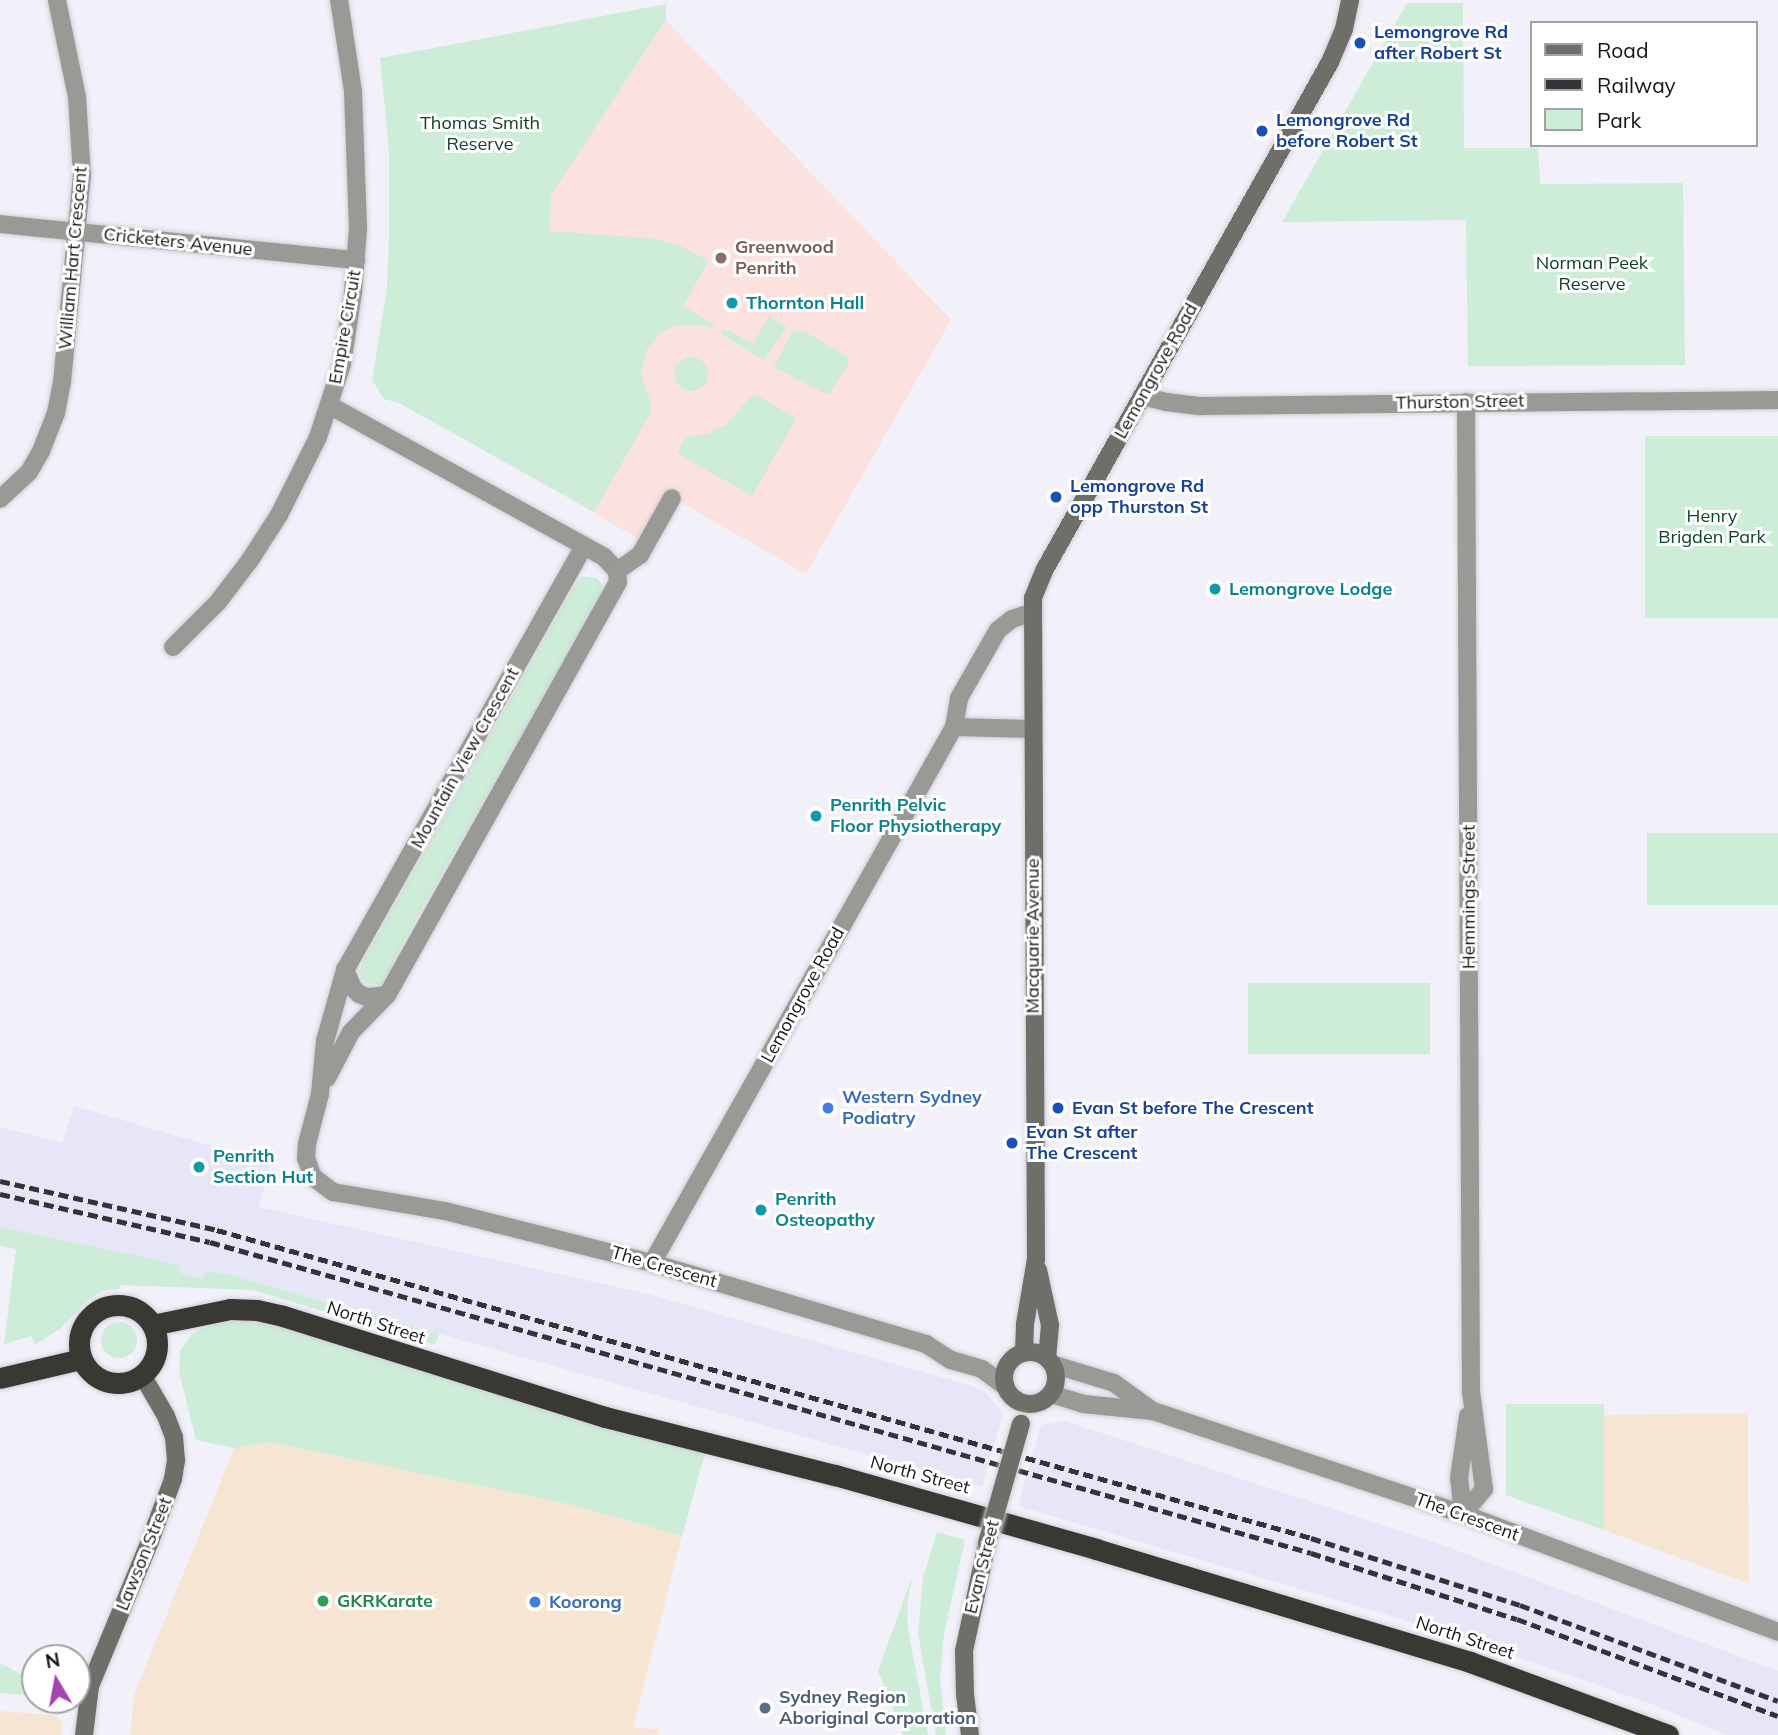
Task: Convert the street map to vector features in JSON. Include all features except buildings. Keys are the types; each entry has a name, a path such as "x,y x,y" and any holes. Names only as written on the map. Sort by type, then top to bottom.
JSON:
{"highway":[{"path":"120,1305 144,1315 156,1335 155,1357 142,1375 120,1384 96,1377 81,1359 80,1333 95,1312 120,1305"},
{"name":"North Street","path":"152,1325 230,1309 257,1310 283,1316 593,1413 860,1482 1109,1553 1470,1662 1668,1735"},
{"path":"0,1377 81,1359"}],"street":[{"name":"William Hart Crescent","path":"0,499 29,472 56,413 77,232 81,140 77,97 57,0"},
{"name":"Empire Circuit","path":"173,647 218,602 250,560 289,495 329,405 344,352 356,260 355,121 339,0"},
{"name":"Lemongrove Road","path":"652,1263 954,727 959,698 998,630 1012,619 1031,613 1036,588 1330,62 1344,29 1350,0"},
{"name":"Cricketers Avenue","path":"0,224 356,260"},
{"name":"Thurston Street","path":"1142,396 1166,402 1201,405 1778,400"},
{"name":"Hemmings Street","path":"1463,1514 1459,1478 1471,1392 1466,402"},
{"path":"329,405 604,557 617,571 640,555 672,498"},
{"name":"Mountain View Crescent","path":"313,1177 306,1158 320,1094 325,1041 345,970 584,546"},
{"name":"Mountain View Crescent","path":"320,1094 341,1047 364,1017 387,995 614,594 618,582 617,571"},
{"name":"Macquarie Avenue","path":"1024,1353 1025,1324 1036,1259 1031,613"},
{"path":"954,727 1032,729"},
{"path":"345,970 353,988 359,994 367,997 387,995"},
{"name":"The Crescent","path":"313,1177 333,1192 445,1211 652,1263 926,1344 951,1360 982,1369 1006,1387"},
{"name":"Macquarie Avenue","path":"1036,1259 1050,1325 1049,1361"},
{"path":"1024,1353 1040,1354 1049,1361 1056,1376 1051,1394 1040,1402 1027,1404 1014,1398 1006,1387 1008,1366 1024,1353"},
{"name":"The Crescent","path":"1049,1361 1114,1383 1153,1411"},
{"name":"Lawson Street","path":"84,1735 90,1686 173,1479 176,1460 174,1437 166,1416 142,1375"},
{"name":"The Crescent","path":"1051,1394 1083,1404 1153,1411 1463,1514 1778,1632"},
{"name":"Evan Street","path":"970,1735 964,1651 987,1543 1027,1404"}],"shaded area":[{"name":"Greenwood Penrith","path":"666,20 951,320 806,574 666,494 640,540 567,497 547,338 551,195"},
{"path":"74,1106 271,1163 259,1207 644,1293 969,1385 987,1393 1003,1415 982,1487 227,1274 220,1289 0,1246 0,1127 62,1143"},
{"path":"1748,1413 1749,1584 1604,1530 1604,1415"},
{"path":"1065,1421 1434,1542 1778,1671 1778,1735 1726,1735 1657,1706 1452,1634 1018,1506 1041,1425"},
{"path":"269,1442 572,1505 682,1536 633,1728 659,1729 659,1735 130,1735 134,1696 234,1448"},
{"path":"0,1711 55,1715 63,1723 61,1735 0,1735"}],"green space":[{"name":"Norman Peek Reserve","path":"1407,3 1463,3 1464,148 1538,148 1540,184 1683,183 1685,365 1468,366 1466,220 1282,222"},
{"name":"Thomas Smith Reserve","path":"666,4 666,20 551,195 550,231 658,239 683,247 709,261 683,306 714,325 712,329 703,325 677,326 662,332 646,351 641,375 652,406 650,414 594,512 399,403 384,399 372,380 387,287 389,234 389,151 380,58"},
{"path":"769,316 787,327 764,360 721,334 723,330 730,331 753,344"},
{"path":"793,330 800,333 802,330 848,357 848,365 828,395 774,367"},
{"path":"691,357 703,362 708,374 703,386 691,391 679,386 674,374 679,362"},
{"path":"752,395 759,396 796,419 752,496 677,453 686,437 709,433 727,424"},
{"name":"Henry Brigden Park","path":"1645,436 1778,436 1778,618 1645,618"},
{"path":"583,576 597,578 602,584 603,593 416,919 394,960 390,974 380,985 366,983 359,972 363,961 576,583"},
{"path":"1647,833 1778,833 1778,905 1647,905"},
{"path":"1248,983 1430,983 1430,1054 1248,1054"},
{"path":"0,1227 180,1265 179,1273 203,1279 206,1271 227,1274 439,1334 435,1345 253,1290 121,1285 120,1289 104,1290 88,1300 61,1328 35,1345 31,1336 4,1344 16,1249 0,1246"},
{"path":"231,1319 276,1324 596,1425 705,1453 682,1536 572,1505 269,1442 234,1448 196,1440 179,1372 180,1351 191,1335 200,1329"},
{"path":"119,1322 132,1327 137,1340 132,1353 119,1358 106,1353 101,1340 106,1327"},
{"path":"1506,1404 1604,1404 1604,1530 1506,1495"},
{"path":"937,1532 965,1540 944,1634 940,1678 946,1735 936,1735 918,1633 923,1578"},
{"path":"913,1574 907,1604 908,1629 928,1735 903,1735 878,1671"},
{"path":"0,1663 21,1674 21,1695 0,1693"}],"railway":[{"path":"0,1181 217,1230 1311,1538 1520,1605 1778,1701"},
{"path":"0,1194 210,1242 1311,1553 1517,1619 1778,1716"}],"place":[{"name":"Lemongrove Rd after Robert St","path":"1360,43"},
{"name":"Lemongrove Rd before Robert St","path":"1262,131"},
{"name":"Greenwood Penrith","path":"721,258"},
{"name":"Thornton Hall","path":"732,303"},
{"name":"Lemongrove Rd opp Thurston St","path":"1056,497"},
{"name":"Lemongrove Lodge","path":"1215,589"},
{"name":"Penrith Pelvic Floor Physiotherapy","path":"816,816"},
{"name":"Western Sydney Podiatry","path":"828,1108"},
{"name":"Evan St before The Crescent","path":"1058,1108"},
{"name":"Evan St after The Crescent","path":"1012,1143"},
{"name":"Penrith Section Hut","path":"199,1167"},
{"name":"Penrith Osteopathy","path":"761,1210"},
{"name":"GKRKarate","path":"323,1601"},
{"name":"Koorong","path":"535,1602"},
{"name":"Sydney Region Aboriginal Corporation","path":"765,1708"}]}
